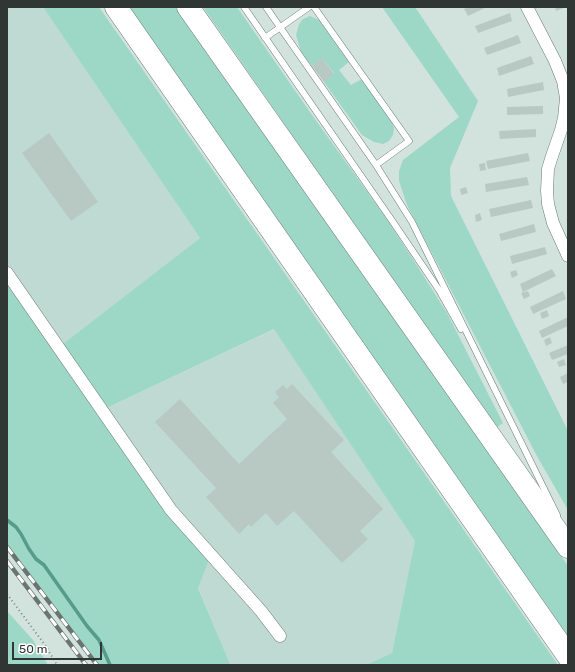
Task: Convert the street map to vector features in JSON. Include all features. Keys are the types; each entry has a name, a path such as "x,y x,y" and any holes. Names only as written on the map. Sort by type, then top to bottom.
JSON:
{"highway":[{"path":"116,7 568,656"},
{"path":"188,7 568,547"}],"street":[{"path":"527,7 555,61 563,81 566,98 561,130 550,159 547,191 548,204 553,223 568,256"},
{"path":"7,273 171,510 261,611 280,636"}],"lane":[{"path":"244,7 394,222 431,278 485,370"},
{"path":"266,7 376,165 412,222 561,521"},
{"path":"265,38 309,7"},
{"path":"314,7 409,141 376,165"}],"path":[{"path":"7,594 45,645 57,665"}],"shaded area":[{"path":"7,7 43,7 200,238 59,347 7,274"},
{"path":"275,329 415,541 392,653 366,665 230,664 198,587 211,555 102,410"}],"green space":[{"path":"43,7 99,7 558,665 366,665 392,653 415,541 274,329 102,410 211,555 198,588 231,665 97,665 7,547 7,273 59,347 200,238"},
{"path":"125,7 180,7 568,566 568,637"},
{"path":"203,7 237,7 386,218 447,313 503,423 496,428"},
{"path":"382,7 415,7 478,101 450,168 451,196 568,431 568,510 538,458 407,205 399,181 399,171 403,160 459,117"},
{"path":"310,16 319,20 349,62 339,70 351,85 362,79 392,122 394,128 393,135 389,141 383,144 374,142 362,135 324,82 334,73 322,58 312,66 301,52 296,35 299,24 303,19"},
{"path":"7,611 33,640 48,665 7,665"}],"building":[{"path":"468,7 487,7 468,16 464,9"},
{"path":"555,7 566,7 556,11"},
{"path":"510,13 512,21 478,33 475,26"},
{"path":"518,35 521,43 487,55 484,48"},
{"path":"531,56 534,64 499,76 497,68"},
{"path":"322,58 334,74 324,82 312,66"},
{"path":"543,82 544,90 508,97 507,89"},
{"path":"543,106 543,114 507,115 507,107"},
{"path":"536,129 536,137 500,139 499,131"},
{"path":"49,133 98,202 71,221 22,153"},
{"path":"528,153 530,161 488,169 486,161"},
{"path":"485,163 486,170 480,171 479,164"},
{"path":"527,177 529,185 486,192 485,184"},
{"path":"466,187 468,193 461,195 460,189"},
{"path":"531,200 533,208 491,217 489,209"},
{"path":"480,213 482,220 476,222 475,215"},
{"path":"534,224 536,232 501,241 499,234"},
{"path":"545,247 547,254 512,264 510,256"},
{"path":"552,269 556,276 523,292 520,284"},
{"path":"516,270 518,275 512,278 510,272"},
{"path":"528,291 530,296 524,299 521,293"},
{"path":"563,291 566,299 533,314 530,307"},
{"path":"547,310 549,316 542,319 540,313"},
{"path":"568,317 568,326 542,338 539,331"},
{"path":"550,337 552,343 546,346 544,340"},
{"path":"568,345 568,354 552,360 549,353"},
{"path":"564,359 566,365 559,367 557,362"},
{"path":"568,373 568,382 563,384 560,377"},
{"path":"292,384 344,440 331,452 383,509 360,531 368,539 342,563 294,511 277,526 266,513 251,527 249,524 239,534 206,497 216,488 155,422 180,399 239,464 287,419 273,403 279,397 275,392 283,385 287,389"}],"waterway":[{"path":"7,520 16,527 36,559 44,565 87,626 99,640 110,665"}],"railway":[{"path":"7,547 97,665"},
{"path":"7,561 86,665"}]}
